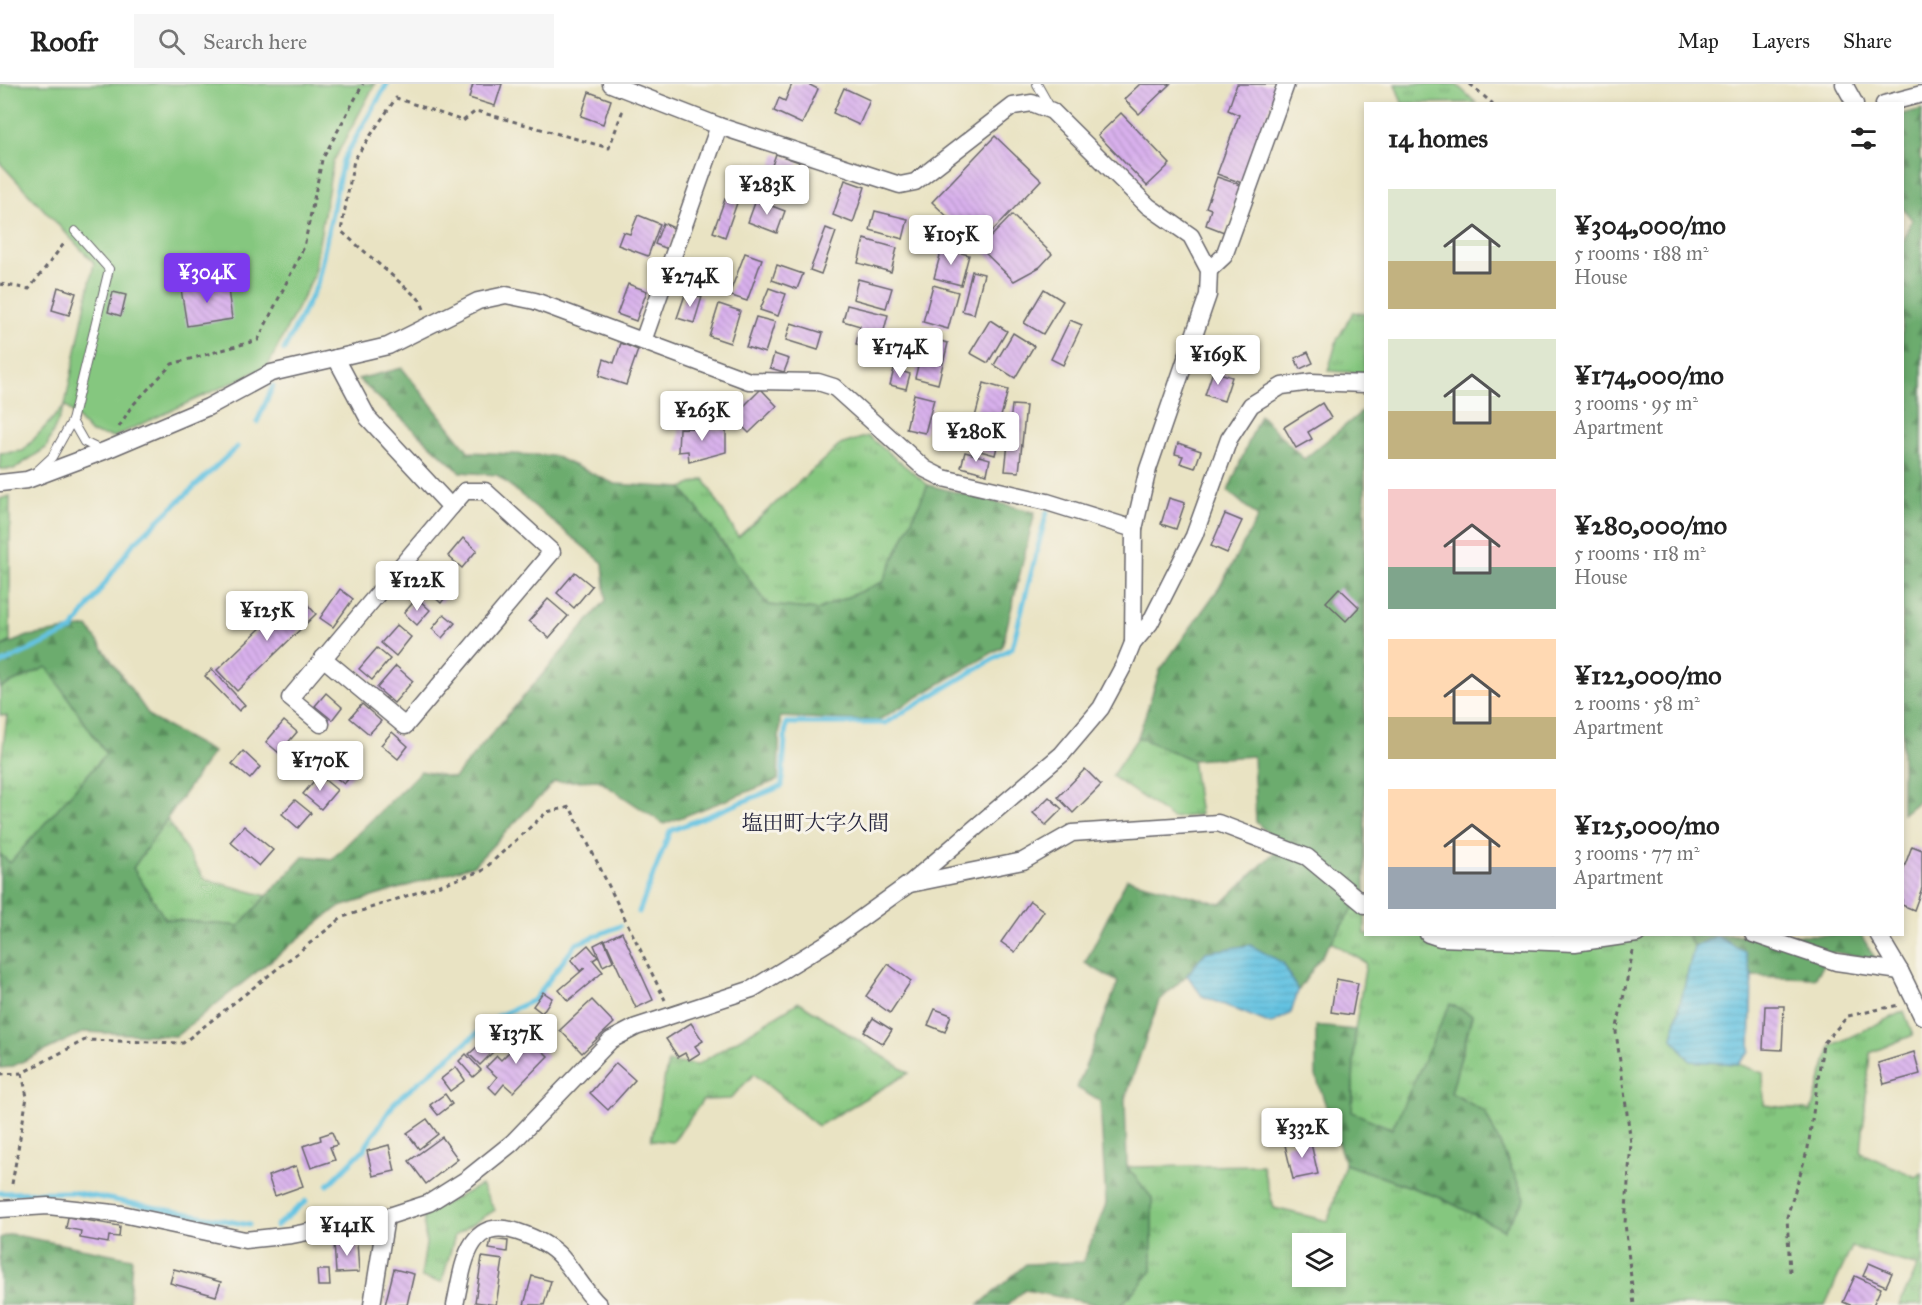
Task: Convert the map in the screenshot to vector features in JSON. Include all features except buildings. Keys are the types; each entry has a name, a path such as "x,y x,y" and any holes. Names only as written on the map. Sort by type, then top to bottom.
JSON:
{"street":[{"path":"611,84 719,126 900,185 915,182 1013,106 1032,103 1052,111 1148,206 1191,236 1209,270 1208,295 1148,469 1134,528 1133,642"},
{"path":"1209,270 1224,256 1287,84"},
{"path":"1844,84 1856,102"},
{"path":"1857,102 1861,84"},
{"path":"1892,102 1922,94"},
{"path":"643,341 719,126"},
{"path":"0,483 27,480 104,451 208,407 271,373 388,346 478,301 506,295 535,301 750,381 818,382 834,387 924,469 944,478 1047,502 1134,528"},
{"path":"336,358 368,418 451,507"},
{"path":"0,1209 48,1206 122,1214 245,1240 292,1235 386,1217 429,1203 468,1179 512,1143 611,1040 636,1027 752,989 827,943 909,884 1062,754 1101,708 1124,665 1133,642 1150,623 1194,536 1229,439 1251,405 1282,386 1311,382 1364,384"},
{"path":"321,724 290,698 465,491 485,491 552,552 405,726 324,658"},
{"path":"909,884 1023,861 1072,834 1218,823 1307,857 1364,904"},
{"path":"1434,936 1575,943 1636,940"},
{"path":"1759,936 1836,962 1900,971"},
{"path":"1879,936 1919,1009"},
{"path":"372,1305 386,1217"},
{"path":"455,1305 465,1256 475,1239 488,1229 509,1229 535,1238 560,1256 598,1305"}],"lane":[{"path":"1037,84 1052,111"},
{"path":"27,480 52,457 72,422 110,269 75,231"},
{"path":"72,422 84,442 104,451"}],"path":[{"path":"104,451 130,407 172,364 258,340 304,247 322,160 363,84"},
{"path":"1470,84 1491,102"},
{"path":"432,324 420,300 341,231 354,160 396,98 463,121 476,111 609,148 630,91"},
{"path":"0,284 29,290 75,231"},
{"path":"0,1074 22,1073 85,1040 183,1043 343,917 482,872 547,812 570,807 673,1015"},
{"path":"1634,1305 1625,1223 1632,1143 1616,1032 1636,940"},
{"path":"1790,1272 1787,1217 1808,1148 1823,1044 1848,1016 1919,1009"},
{"path":"12,1184 27,1097 22,1073"}],"green space":[{"path":"0,84 375,84 333,162 313,277 268,366 114,437 91,433 65,405 94,263 0,163"},
{"path":"1395,84 1456,84 1475,102 1402,102"},
{"path":"1922,109 1920,159 1922,161 1922,798 1904,812 1904,239 1912,220 1904,210 1904,114"},
{"path":"1353,312 1364,314 1364,373 1328,371 1337,340"},
{"path":"402,368 469,452 554,456 615,484 682,488 768,605 817,610 883,582 928,485 1035,512 1002,647 877,721 780,717 778,780 664,824 598,780 554,782 474,865 337,908 176,1036 84,1032 11,1067 0,1068 0,854 10,863 106,754 47,667 0,688 0,647 28,636 88,627 151,718 213,752 133,868 165,919 239,926 304,856 332,859 421,771 454,778 606,600 603,563 497,475 460,472 358,379"},
{"path":"65,405 46,448 14,469 0,469 0,453 23,451"},
{"path":"1364,412 1364,892 1298,991 1283,963 1206,952 1187,975 1159,1001 1125,1099 1127,1167 1152,1198 1152,1271 1121,1305 1099,1305 1025,1290 1007,1305 979,1305 1026,1264 1083,1262 1106,1204 1100,1101 1077,1088 1118,982 1085,963 1127,879 1221,904 1281,846 1256,822 1253,756 1192,760 1138,737 1160,670 1219,588 1258,517 1228,491 1260,415 1304,459"},
{"path":"868,436 928,485 883,582 817,610 768,605 682,488 704,479 738,537 840,445"},
{"path":"10,496 10,642 0,647 0,499"},
{"path":"47,666 106,754 10,863 0,854 0,770 7,716 0,715 0,688"},
{"path":"1138,737 1192,760 1200,815 1172,818 1112,776"},
{"path":"167,819 204,879 267,896 239,926 165,919 133,868"},
{"path":"1364,890 1364,936 1688,936 1694,947 1672,1037 1690,1061 1738,1064 1763,1073 1764,1105 1811,1111 1831,1046 1904,1011 1913,1035 1870,1053 1861,1153 1916,1177 1922,1173 1922,1305 1899,1305 1918,1266 1852,1247 1825,1305 1121,1305 1152,1271 1152,1198 1127,1167 1262,1165 1274,1208 1328,1221 1345,1164 1441,1198 1504,1230 1525,1198 1485,1112 1451,1093 1472,1016 1450,1005 1393,1129 1352,1113 1355,1030 1366,963 1331,942"},
{"path":"1688,936 1716,936 1694,947"},
{"path":"1716,936 1862,936 1876,959 1833,952 1815,978 1752,976 1745,952"},
{"path":"799,1002 909,1073 818,1126 754,1074 730,1099 703,1100 673,1142 651,1140 668,1062 697,1065"},
{"path":"1450,1004 1472,1015 1451,1093 1485,1112 1525,1198 1504,1230 1441,1198 1345,1164 1316,1076 1316,1026 1355,1030 1352,1112 1392,1129"},
{"path":"481,1185 495,1210 455,1235 442,1282 421,1277 426,1244 423,1215"},
{"path":"10,1234 132,1258 129,1305 0,1305 0,1238"}],"water":[{"path":"1716,936 1745,952 1752,976 1750,1052 1738,1064 1690,1061 1672,1037 1694,947"},
{"path":"1250,945 1283,963 1298,991 1291,1013 1271,1024 1202,996 1187,975 1206,952"}],"waterway":[{"path":"284,350 317,285 343,160 387,84"},
{"path":"257,422 273,386"},
{"path":"0,664 72,630 132,545 237,447"},
{"path":"639,912 670,831 782,786 786,723 885,723 1012,648 1047,512"},
{"path":"328,1185 364,1149 395,1102 498,1016 534,1000 576,944 620,926"},
{"path":"0,1193 71,1192 249,1225"},
{"path":"276,1226 306,1201"}],"district":[{"name":"塩田町大字久間","path":"815,823"}]}
